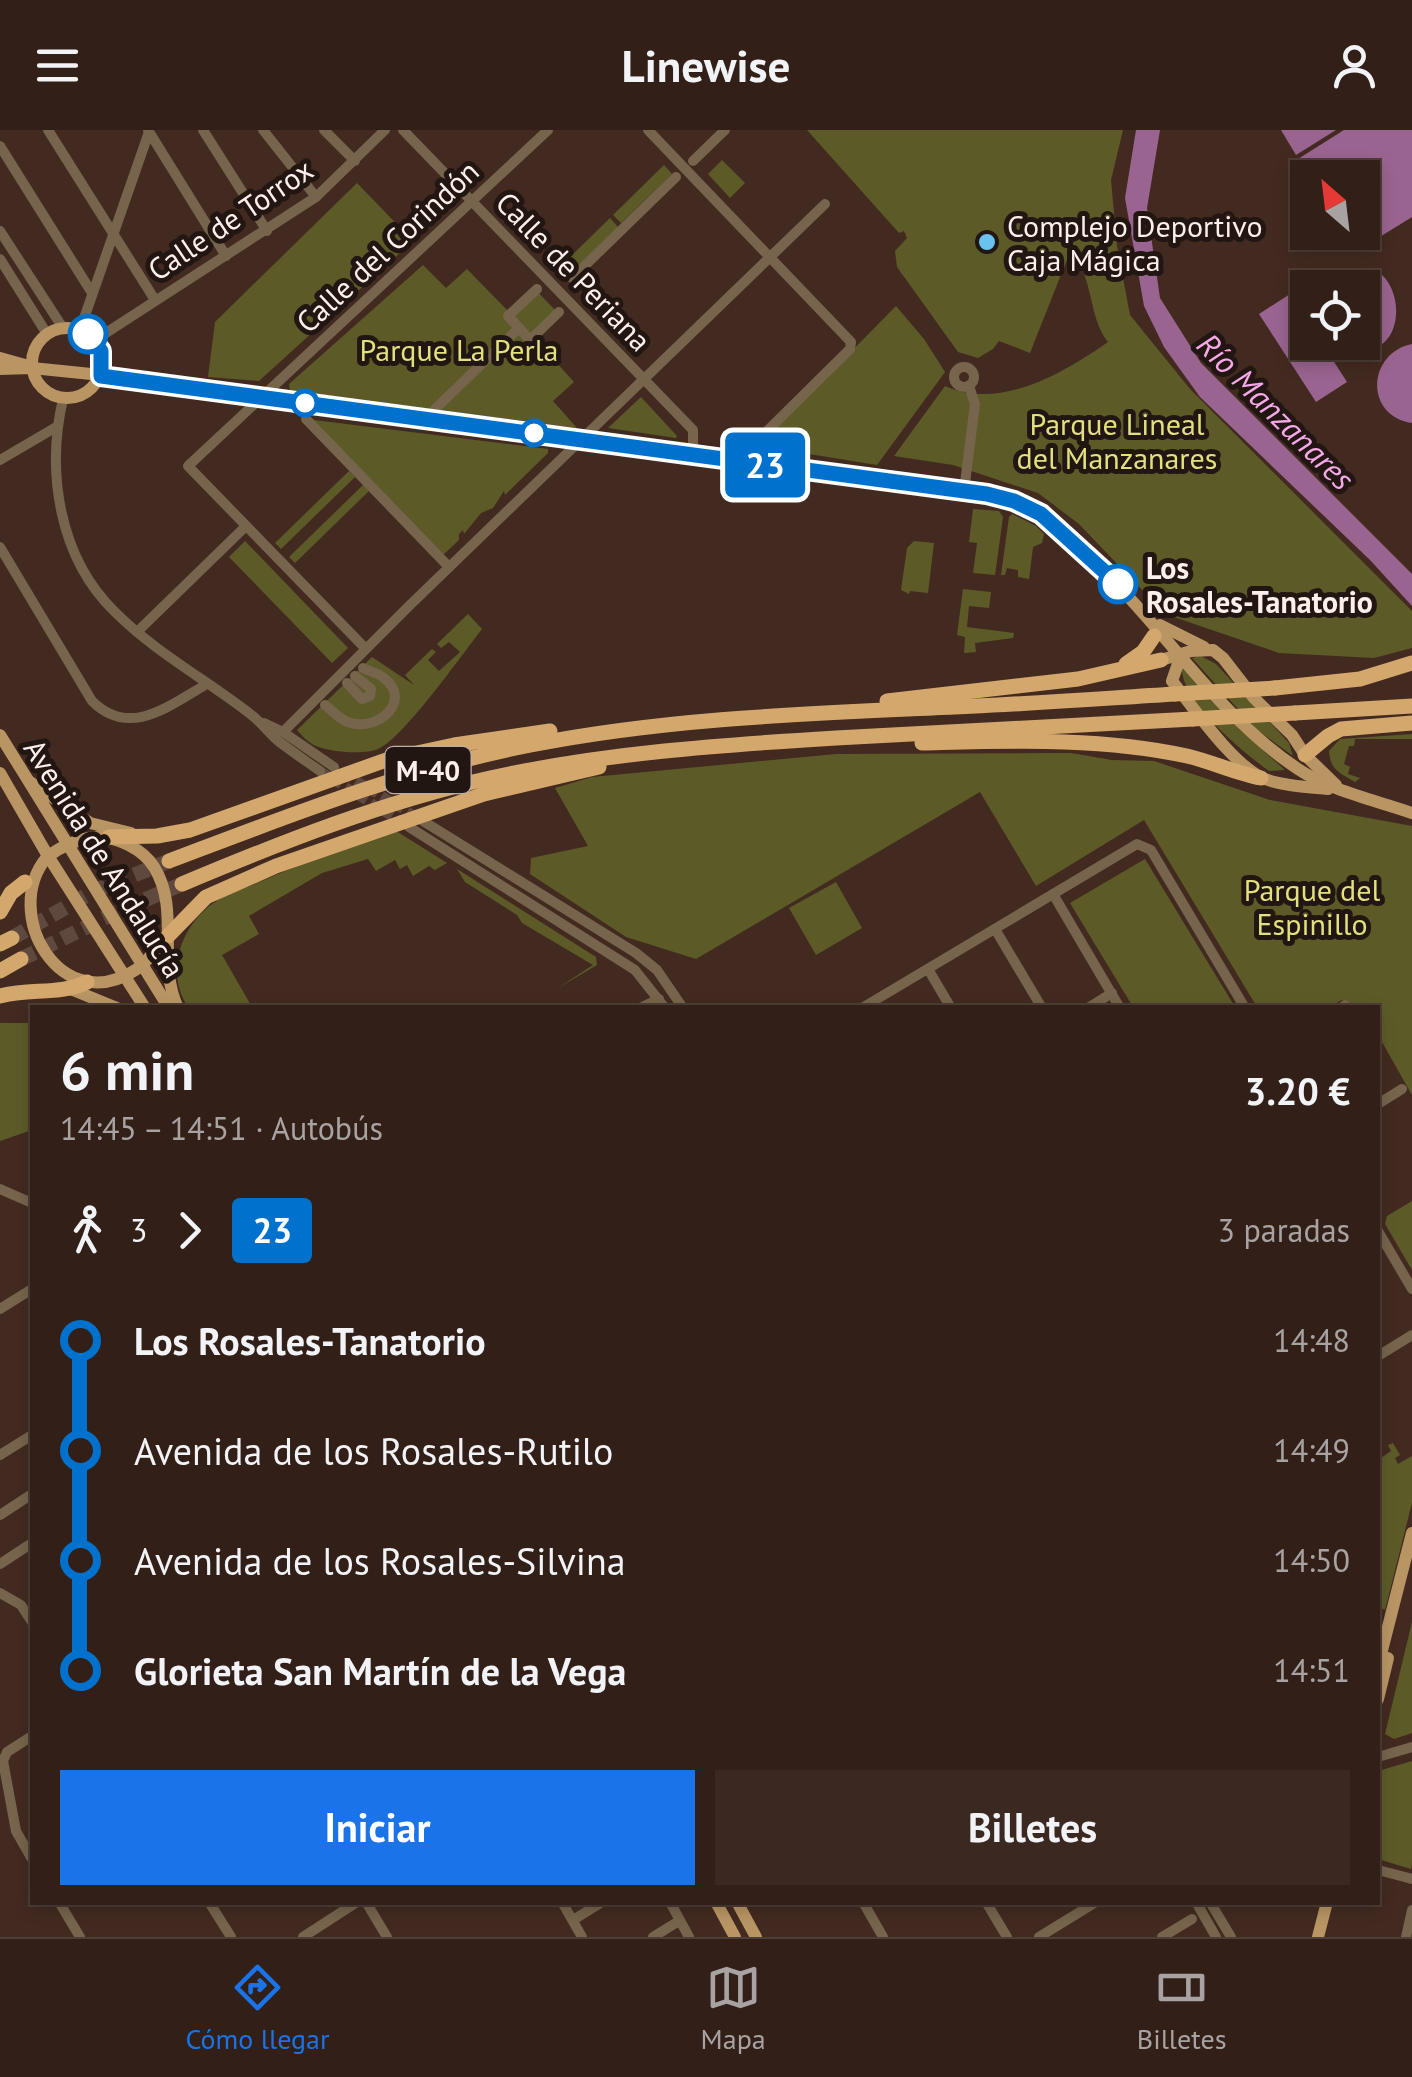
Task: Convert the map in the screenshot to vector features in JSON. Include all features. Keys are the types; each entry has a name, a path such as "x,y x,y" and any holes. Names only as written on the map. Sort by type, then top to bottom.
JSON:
{"highway":[{"path":"1112,671 1143,652 1154,636"},
{"path":"789,715 830,707 1017,688 1161,660"},
{"name":"M-40","path":"169,861 336,798 459,762 589,735 698,722 1174,687 1275,688 1360,679 1412,663"},
{"name":"M-40","path":"182,884 299,836 421,796 568,763 758,743 1412,706"},
{"path":"109,837 190,830 356,770 438,748 591,725 698,722"},
{"path":"1319,768 1306,757 1341,729 1412,723"},
{"path":"758,743 996,742 1096,746 1186,756 1268,780"},
{"path":"168,936 206,897 276,866 484,794 680,749"},
{"path":"0,912 11,892 24,882"},
{"path":"0,971 22,959"},
{"path":"0,996 80,986"}],"main road":[{"path":"62,328 80,330 95,340 101,351 101,376 86,394 63,398 42,388 32,368 35,349 47,334 62,328"},
{"path":"0,358 32,368"},
{"path":"0,369 32,368 101,376 582,438 1014,501 1041,514 1069,536 1150,618 1254,734 1306,757"},
{"path":"1150,618 1161,660 1174,687 1208,729 1268,780 1341,790 1412,813"},
{"path":"1150,618 1223,658 1254,698 1292,735 1306,757 1341,790"},
{"path":"1161,660 1191,651 1213,650"},
{"path":"1174,687 1181,655"},
{"name":"Avenida de Andalucía","path":"0,735 167,1005"},
{"path":"1268,780 1306,757"},
{"path":"1319,768 1341,790"},
{"name":"Avenida de Andalucía","path":"0,773 143,1005"},
{"path":"26,778 90,822 138,835"},
{"path":"109,837 65,844 48,856 24,882 21,922 30,947 49,968 112,1005"},
{"name":"Avenida de Andalucía","path":"109,837 135,848 153,864 168,898 167,968 177,1005"},
{"path":"80,986 124,976 141,966 168,936"},
{"path":"1380,1658 1412,1533"},
{"path":"1380,1691 1412,1566"},
{"path":"718,1905 735,1937"},
{"path":"1310,1937 1317,1905"},
{"path":"1318,1937 1326,1905"},
{"path":"742,1908 756,1937"}],"street":[{"path":"48,130 156,300"},
{"path":"204,130 267,230"},
{"path":"263,130 316,197"},
{"path":"324,130 354,161"},
{"name":"Calle de Torrox","path":"95,340 316,197 385,130"},
{"name":"Calle de Periana","path":"402,130 692,430 693,454"},
{"name":"Calle del Corindón","path":"246,527 188,466 548,130"},
{"path":"648,130 851,342 850,349 758,440 748,462"},
{"path":"692,161 725,130"},
{"path":"80,330 148,131"},
{"path":"148,131 226,256"},
{"path":"0,146 92,294"},
{"path":"572,278 676,177"},
{"path":"284,732 365,648 825,204"},
{"path":"0,231 62,328"},
{"path":"0,258 47,334"},
{"path":"537,289 508,316 530,340 559,312"},
{"path":"435,409 519,328"},
{"path":"964,491 975,404 969,386"},
{"path":"63,398 56,488 65,528 82,568 102,598 137,632 320,771"},
{"path":"306,419 448,567"},
{"path":"0,460 58,426"},
{"path":"137,632 246,527 365,648"},
{"path":"0,547 100,708 118,718 145,718 207,684"},
{"path":"325,705 351,723 372,723 389,715 394,703 392,688 382,676 355,676"},
{"path":"258,721 284,732 334,767"},
{"path":"423,821 636,953 656,970 681,1005"},
{"path":"409,826 635,970 662,1003"},
{"path":"870,1005 1137,844 1151,850 1243,1005"},
{"path":"1054,894 1118,1005"},
{"path":"995,928 1040,1005"},
{"path":"928,969 949,1005"},
{"path":"1093,1005 1112,994"},
{"path":"1380,1103 1402,1089"},
{"path":"0,1189 30,1203"},
{"path":"1380,1234 1412,1289"},
{"path":"0,1310 30,1290"},
{"path":"1380,1355 1412,1335"},
{"path":"0,1455 30,1436"},
{"path":"0,1515 30,1495"},
{"path":"0,1564 30,1543"},
{"path":"0,1593 21,1604 30,1619"},
{"path":"30,1737 7,1752 3,1761 16,1831 30,1856"},
{"path":"1380,1756 1412,1746"},
{"path":"1380,1871 1412,1879"},
{"path":"61,1905 80,1937"},
{"path":"211,1905 232,1937"},
{"path":"304,1937 352,1905"},
{"path":"368,1905 388,1937"},
{"path":"564,1905 582,1937"},
{"path":"573,1920 597,1905"},
{"path":"654,1937 686,1930 674,1905"},
{"path":"865,1905 883,1937"},
{"path":"988,1905 1008,1937"},
{"path":"1038,1937 1091,1905"},
{"path":"1198,1905 1216,1937"},
{"path":"1212,1905 1231,1937"},
{"path":"735,1937 742,1908"},
{"path":"1406,1937 1412,1910"},
{"path":"1162,1937 1192,1919"}],"green space":[{"name":"Parque Lineal del Manzanares","path":"807,130 1123,130 1111,180 1117,246 1130,315 1190,389 1412,611 1412,648 1374,658 1279,653 1165,614 1079,524 1038,493 953,465 894,456 945,386 966,393 1009,391 1051,376 1108,342 1097,320 1084,273 1070,252 1030,353 999,341 978,358 958,352 897,267 895,251 907,238 904,231 899,233"},
{"path":"722,160 745,183 730,198 708,174"},
{"path":"664,165 672,174 621,223 613,215"},
{"path":"357,183 413,241 259,381 208,377 215,322"},
{"path":"610,218 618,227 569,274 561,266"},
{"name":"Parque La Perla","path":"423,265 446,288 467,269 508,311 533,287 555,310 536,340 574,382 553,401 577,428 290,391 289,384"},
{"path":"896,306 945,372 877,465 766,447 762,442"},
{"path":"641,397 677,436 676,438 608,428"},
{"name":"Parque La Perla","path":"306,419 548,449 548,453 505,495 504,491 493,508 481,513 464,534 463,530 459,540 442,556"},
{"path":"349,471 355,477 281,549 275,543"},
{"path":"363,485 369,491 295,563 289,557"},
{"path":"973,509 999,511 1003,517 995,575 973,573 977,543 969,542"},
{"path":"1012,514 1044,534 1042,543 1033,547 1029,579 1018,577 1018,570 1007,568 1005,575 1001,575"},
{"path":"245,541 348,648 332,663 229,557"},
{"path":"914,541 934,543 928,593 909,594 901,590 907,548"},
{"path":"963,589 991,592 989,608 969,606 967,627 1014,633 1013,638 975,643 976,652 964,653 965,637 957,635"},
{"path":"468,614 482,629 417,713 389,742 372,751 338,751 313,745 297,730 372,657 414,685 405,675 432,649 436,652 428,660 439,671 460,652 449,642 441,648 437,644"},
{"path":"1201,656 1216,664 1289,743 1293,756 1256,729 1192,658"},
{"path":"1182,664 1239,729 1285,770 1269,771 1214,724 1190,693"},
{"path":"1412,734 1412,739 1355,739 1344,764 1350,767 1348,774 1360,778 1355,782 1331,763 1329,751 1340,739"},
{"name":"Parque del Espinillo","path":"1071,753 1112,760 1154,761 1270,800 1412,826 1412,1095 1380,1039 1380,1005 1356,1005 1342,1000 1333,1005 1256,1005 1144,820 1036,886 980,792 696,959 626,937 530,874 531,858 588,846 555,788 592,777 836,754"},
{"path":"393,829 447,863 435,870 429,866 413,876 407,865 400,869 395,860 376,871 368,859 322,873 249,916 259,934 222,955 251,1005 187,1005 178,980 179,952 201,914 236,891"},
{"path":"1145,859 1234,1005 1132,1005 1070,903"},
{"path":"457,869 596,957 597,965 558,988 593,965 522,923 517,915 465,882"},
{"path":"836,882 862,928 816,955 789,908"},
{"path":"0,1023 30,1023 30,1131 0,1141"},
{"path":"1412,1201 1412,1270 1385,1224 1387,1216"},
{"path":"1393,1443 1400,1455 1395,1458 1398,1464 1412,1456 1412,1503 1385,1610 1380,1608 1380,1459 1391,1451 1388,1445"},
{"path":"1412,1622 1412,1733 1394,1739 1385,1734"},
{"path":"1412,1761 1411,1869 1380,1860 1380,1770"}],"shaded area":[{"path":"1136,130 1160,130 1147,208 1160,298 1201,363 1412,574 1412,606 1371,561 1200,397 1164,347 1144,306 1125,198"},
{"path":"1281,130 1336,130 1296,155"},
{"path":"1344,130 1412,130 1412,217 1380,237 1380,160 1298,159"},
{"path":"1380,274 1393,293 1396,309 1389,337 1380,345"},
{"path":"1290,294 1290,360 1333,360 1347,382 1316,402 1259,314"},
{"path":"1412,344 1412,423 1385,409 1377,384 1386,359"}],"tunnel":[{"path":"320,771 404,824"},
{"path":"343,773 418,818"},
{"path":"12,938 94,891 169,861"},
{"path":"21,959 182,884"}],"bus line":[{"name":"23","path":"88,334 101,351 101,376 987,494 1041,514 1118,584"}],"place":[{"name":"Complejo Deportivo Caja Mágica","path":"987,242"},
{"name":"Los Rosales-Tanatorio","path":"1118,584"}],"water label":[{"name":"Río Manzanares","path":"1276,411"}]}
